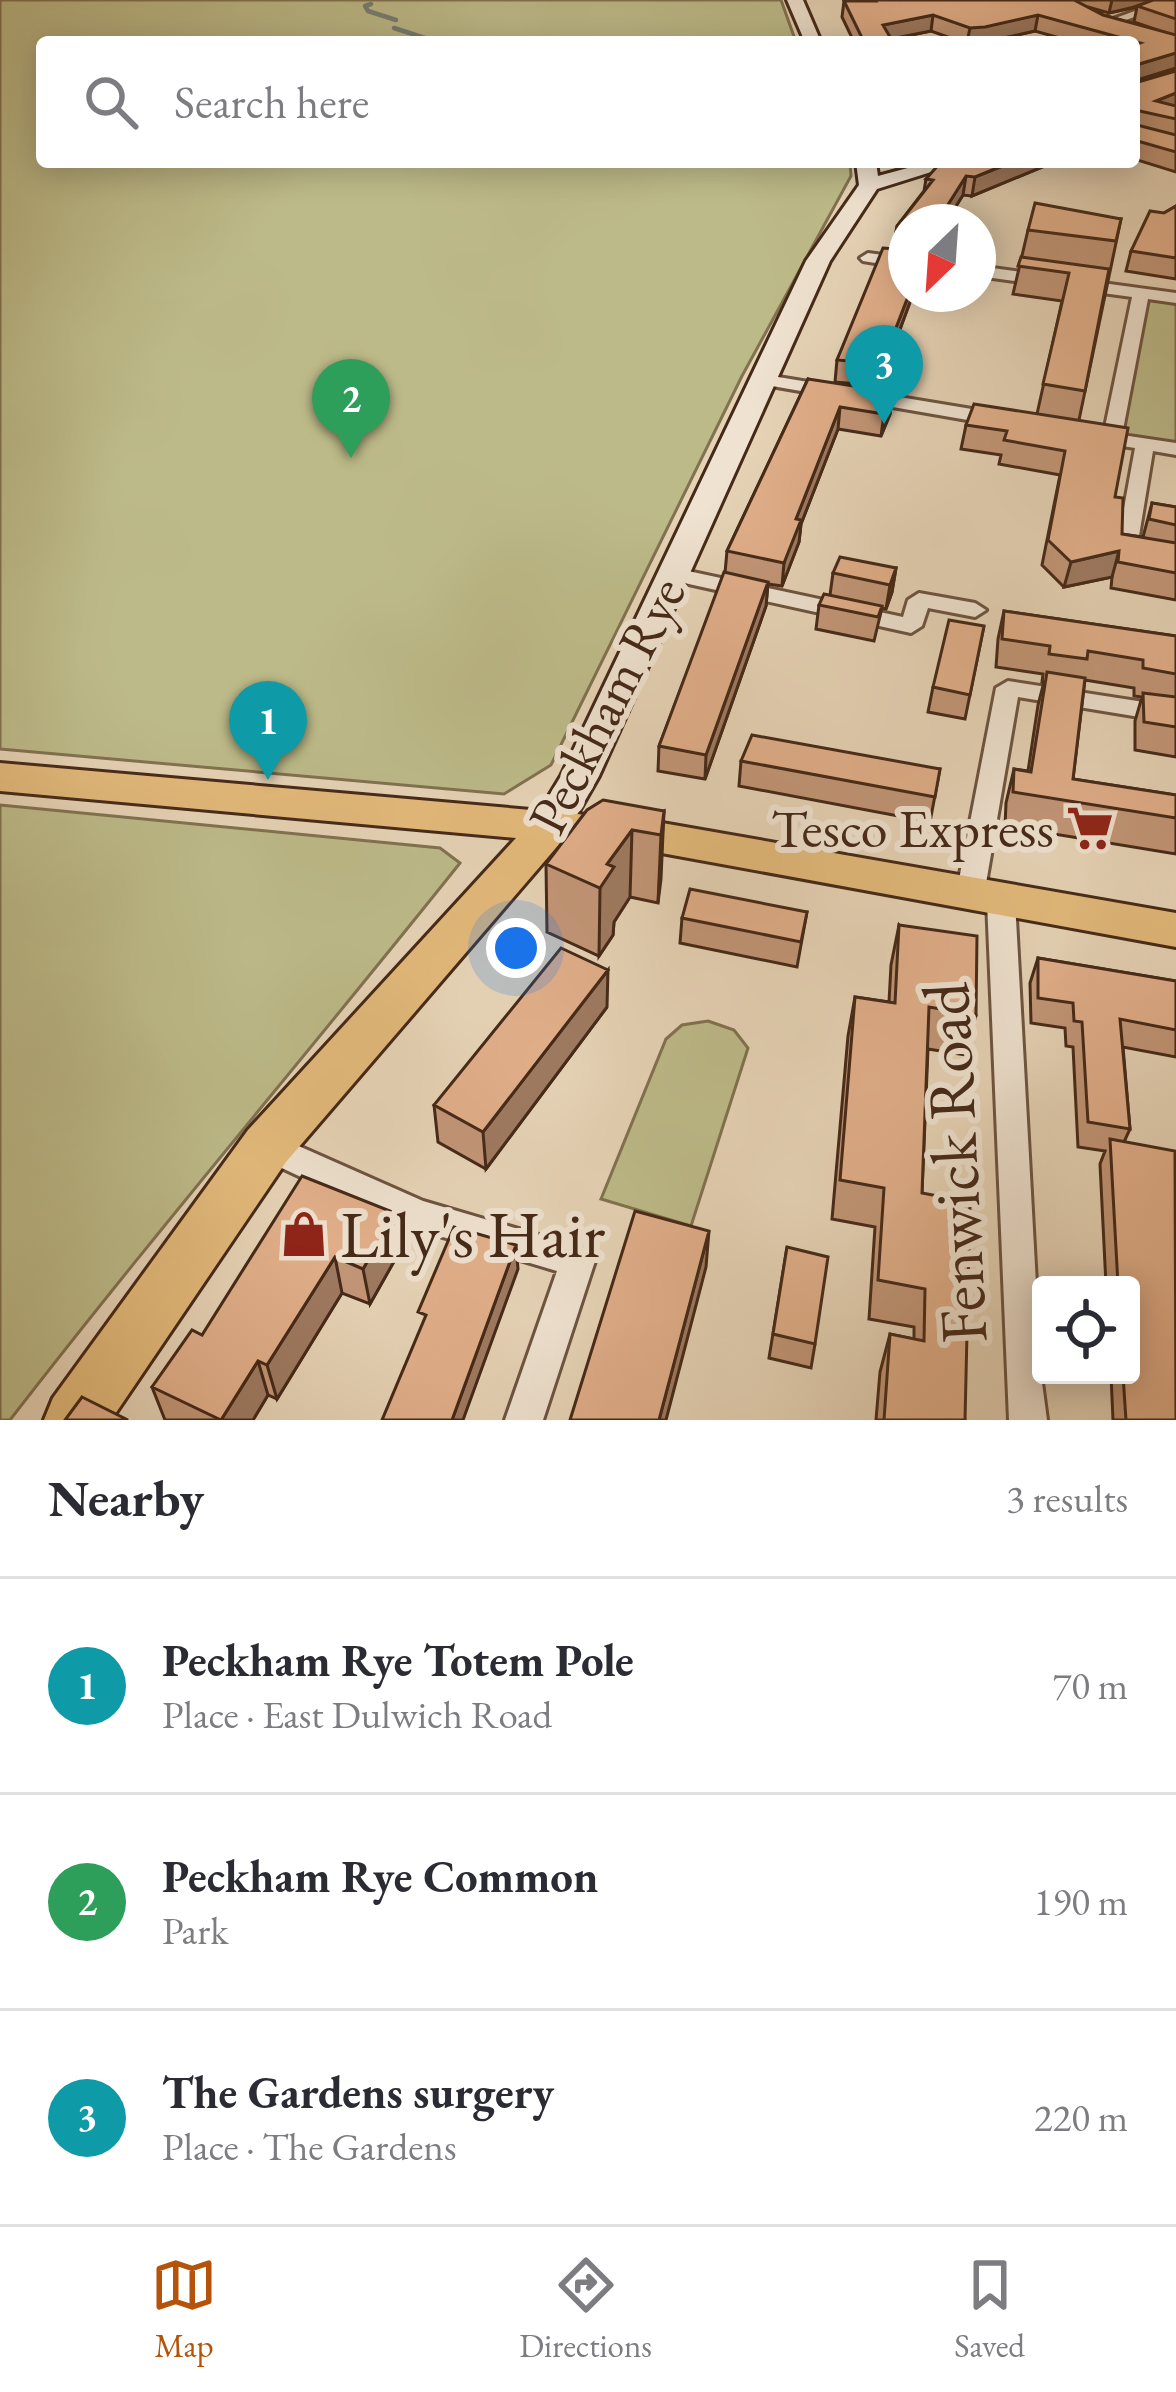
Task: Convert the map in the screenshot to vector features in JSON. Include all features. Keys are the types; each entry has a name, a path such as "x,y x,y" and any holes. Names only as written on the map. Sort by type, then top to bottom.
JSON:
{"main road":[{"path":"795,0 810,36"},
{"path":"868,174 910,168"},
{"name":"Peckham Rye","path":"75,1420 267,1146 495,895 553,824 766,380 818,261 868,174"},
{"path":"0,777 553,824 710,845 1176,930"}],"street":[{"path":"1104,24 1175,0"},
{"path":"1087,17 1123,30"},
{"path":"868,258 888,261"},
{"path":"996,274 1176,298"},
{"path":"1112,438 1141,293"},
{"path":"766,380 1020,423"},
{"path":"1066,430 1176,449"},
{"path":"1145,444 1126,552 1176,561"},
{"path":"674,574 911,626 920,600 975,610"},
{"name":"Fenwick Road","path":"1028,1420 986,898 1009,688 1176,715"},
{"path":"267,1146 418,1215 578,1262 524,1420"}],"shaded area":[{"path":"0,0 781,0 794,36 36,36 36,168 850,168 851,176 742,376 551,765 504,794 0,749"},
{"path":"1146,297 1176,301 1176,445 1119,436"},
{"path":"0,805 440,848 460,863 10,1420 0,1420"},
{"path":"708,1021 734,1030 748,1048 691,1226 601,1199 666,1039 682,1025"}],"building":[{"path":"1074,0 1103,15 1176,35 1176,53 1140,64 1140,36 1114,36 1038,15 970,28 933,15 883,25 889,36 861,36 844,1"},
{"path":"1176,0 1176,19 1137,6"},
{"path":"1176,71 1176,93 1156,101 1176,106 1176,119 1140,111 1140,82"},
{"path":"1140,126 1176,135 1176,152 1140,142"},
{"path":"936,168 997,168 966,176 948,204 914,204 933,180 926,179"},
{"path":"1035,203 1121,219 1116,241 1028,230"},
{"path":"1176,206 1176,258 1131,251 1150,211 1164,213"},
{"path":"883,248 888,248 888,312 902,312 882,364 837,360"},
{"path":"1021,257 1109,269 1085,391 1043,384 1069,273 1018,266"},
{"path":"808,379 893,392 884,414 840,407 784,563 727,551"},
{"path":"974,404 1128,428 1115,497 1123,498 1122,534 1176,543 1176,573 1118,562 1119,551 1071,562 1048,540 1065,451 1004,440 1007,431 966,425"},
{"path":"1152,503 1176,507 1176,525 1149,519"},
{"path":"840,557 896,568 890,585 833,573"},
{"path":"724,572 768,582 706,755 659,746"},
{"path":"824,594 882,606 878,617 819,605"},
{"path":"1004,611 1176,636 1176,674 1143,668 1143,660 1088,651 1087,659 1049,654 1050,646 1002,639"},
{"path":"949,620 984,626 970,695 933,687"},
{"path":"1047,672 1085,678 1073,779 1176,795 1176,818 1013,792 1014,769 1031,772"},
{"path":"1143,693 1176,697 1176,727 1144,722"},
{"path":"752,735 940,769 935,797 741,761"},
{"path":"603,800 664,811 661,835 632,830 607,864 614,867 600,888 546,864 587,810"},
{"path":"690,889 807,912 801,942 682,918"},
{"path":"899,925 977,936 976,1015 929,1007 922,1193 970,1202 965,1420 884,1420 890,1334 924,1341 925,1289 878,1280 884,1188 840,1180 855,997 895,1003"},
{"path":"561,948 608,970 483,1132 434,1105"},
{"path":"1038,958 1176,981 1176,1030 1120,1019 1130,1129 1088,1122 1082,1022 1074,1021 1073,1003 1038,998"},
{"path":"1110,1139 1175,1151 1176,1420 1126,1420 1124,1384 1140,1384 1140,1276 1118,1276"},
{"path":"302,1176 395,1213 363,1269 335,1257 267,1365 258,1361 221,1420 152,1387 192,1330 202,1335"},
{"path":"635,1211 709,1231 659,1420 570,1420"},
{"path":"454,1227 516,1245 452,1420 382,1420 426,1315 418,1312"},
{"path":"787,1247 828,1257 815,1344 773,1334"},
{"path":"82,1397 128,1420 65,1420"}],"waterway":[{"path":"371,4 365,6 368,11 396,20"},
{"path":"394,28 419,36"}],"place":[{"name":"The Gardens surgery","path":"884,424"},
{"name":"Peckham Rye Common","path":"351,458"},
{"name":"Peckham Rye Totem Pole","path":"268,780"},
{"name":"Tesco Express","path":"1090,828"},
{"name":"Lily's Hair","path":"304,1234"}]}
